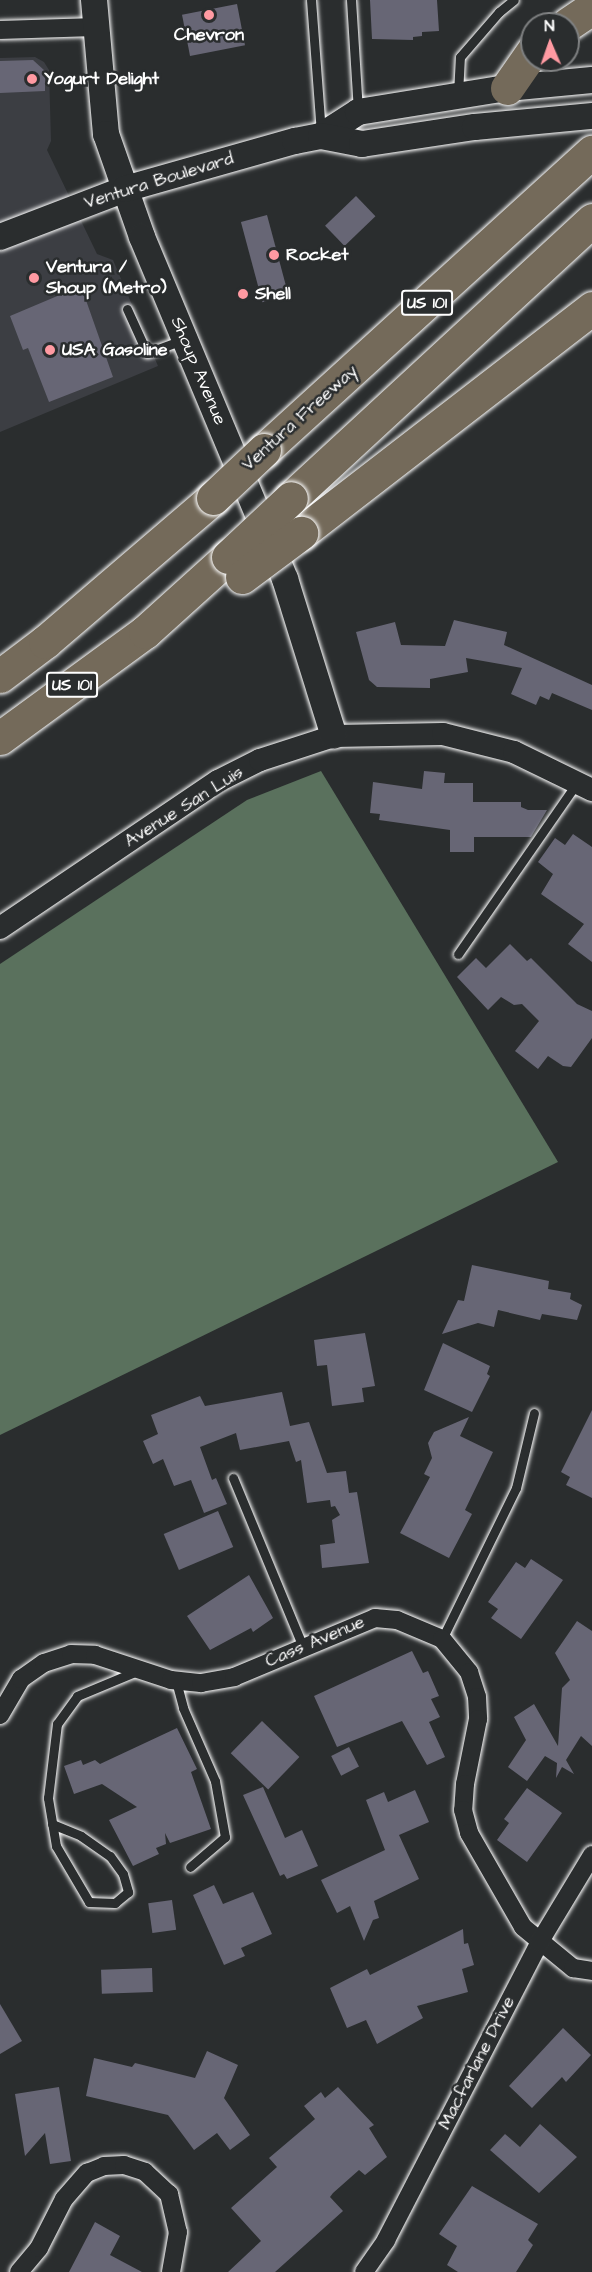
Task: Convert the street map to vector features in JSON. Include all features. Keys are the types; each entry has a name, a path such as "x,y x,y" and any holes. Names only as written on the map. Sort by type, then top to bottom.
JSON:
{"highway":[{"path":"507,87 520,69"},
{"name":"Ventura Freeway","path":"0,676 45,642 213,498 590,154"},
{"name":"US 101","path":"0,738 235,567 291,498 592,220"},
{"path":"235,567 301,533 592,308"}],"main road":[{"name":"Shoup Avenue","path":"94,0 106,134 125,189 185,339 285,579 334,736"},
{"name":"Ventura Boulevard","path":"0,237 125,189 321,136 358,112 507,87 592,80"},
{"name":"Ventura Boulevard","path":"321,136 362,144 475,127 592,116"}],"street":[{"path":"0,30 95,27"},
{"name":"Avenue San Luis","path":"0,928 218,781 260,760 334,736 443,734 514,752 585,785"},
{"name":"Cass Avenue","path":"0,1715 21,1679 44,1663 71,1654 95,1656 176,1681 201,1683 234,1677 375,1618 398,1620 442,1639 469,1672 477,1697 478,1719 465,1784 463,1810 469,1833 523,1927 539,1943 573,1968 592,1971"},
{"name":"Macfarlane Drive","path":"364,2272 386,2240 539,1943 592,1855"},
{"path":"19,2272 39,2248 64,2199 87,2173 104,2166 124,2165 145,2172 169,2194 178,2232 171,2272"}],"lane":[{"path":"311,0 321,136"},
{"path":"351,0 358,112"},
{"path":"458,94 460,57 499,12 514,0"},
{"path":"127,309 147,353 185,339"},
{"path":"458,954 585,785"},
{"path":"442,1639 516,1488 534,1413"},
{"path":"233,1478 303,1647"},
{"path":"52,1824 81,1836 110,1856 123,1874 128,1892 115,1903 89,1902 56,1846 52,1824 48,1798 57,1724 77,1696 139,1670"},
{"path":"176,1681 183,1708 215,1781 225,1837 190,1868"}],"shaded area":[{"path":"35,57 44,62 49,70 51,141 47,150 97,254 113,260 158,366 0,432 0,58"}],"green space":[{"path":"321,771 558,1162 0,1435 0,964 247,800"}],"building":[{"path":"370,0 437,0 439,31 422,32 422,36 413,37 413,40 372,39"},
{"path":"237,4 245,45 190,56 182,15"},
{"path":"33,60 45,71 45,91 0,93 0,61"},
{"path":"356,196 375,216 345,246 325,226"},
{"path":"267,215 288,295 262,302 241,222"},
{"path":"81,286 113,377 49,402 28,348 23,350 10,316"},
{"path":"454,620 507,632 504,645 592,685 592,710 552,693 549,700 540,696 536,705 511,694 522,668 466,658 468,672 430,679 430,688 377,687 369,680 356,632 395,622 401,645 445,646"},
{"path":"424,771 445,773 444,783 473,783 473,802 521,802 521,807 528,810 547,810 531,837 474,837 474,852 450,852 450,830 379,820 380,814 370,813 373,782 422,789"},
{"path":"573,834 592,847 592,962 568,944 584,924 541,894 553,874 538,862 555,838 565,845"},
{"path":"510,944 527,961 531,958 577,1004 592,1011 592,1038 571,1067 563,1066 548,1056 538,1069 515,1051 539,1021 522,1004 514,1005 501,997 488,1010 457,977 476,958 486,968"},
{"path":"472,1265 549,1281 548,1289 571,1293 570,1299 582,1305 577,1320 542,1314 540,1320 498,1310 494,1327 478,1323 442,1334 458,1300 464,1301"},
{"path":"365,1333 375,1386 362,1388 364,1402 332,1406 327,1365 317,1366 314,1340"},
{"path":"443,1343 490,1366 487,1374 490,1376 472,1412 424,1390"},
{"path":"282,1392 290,1426 309,1422 327,1473 346,1471 349,1493 357,1492 369,1563 322,1568 320,1545 335,1543 332,1520 340,1515 335,1506 331,1507 330,1500 307,1503 301,1460 296,1462 289,1441 240,1450 236,1433 200,1447 212,1480 216,1478 227,1504 204,1513 191,1480 174,1486 163,1459 153,1464 143,1441 158,1434 151,1415 200,1396 205,1406"},
{"path":"592,1410 592,1498 566,1485 570,1477 561,1472"},
{"path":"469,1417 460,1436 493,1452 465,1510 472,1514 449,1558 400,1533 430,1477 424,1474 432,1458 428,1443 434,1432"},
{"path":"218,1511 233,1547 179,1570 164,1534"},
{"path":"531,1559 563,1580 521,1639 491,1618 498,1609 488,1602 516,1562 525,1568"},
{"path":"249,1575 273,1618 253,1632 251,1628 210,1650 187,1616"},
{"path":"577,1621 592,1631 592,1746 581,1736 566,1760 574,1774 562,1767 556,1778 557,1763 545,1756 527,1781 508,1767 526,1740 514,1717 534,1704 558,1746 562,1688 570,1680 555,1653"},
{"path":"412,1651 423,1673 428,1671 439,1696 431,1699 440,1717 429,1722 445,1757 427,1765 402,1721 337,1747 314,1696"},
{"path":"262,1721 299,1757 268,1789 231,1753"},
{"path":"177,1728 197,1769 191,1772 211,1829 170,1843 165,1833 166,1844 156,1848 159,1854 133,1866 109,1820 137,1807 102,1784 74,1794 64,1766 81,1760 83,1765 95,1760 100,1764"},
{"path":"349,1747 359,1767 341,1776 331,1756"},
{"path":"263,1787 285,1838 302,1830 318,1866 287,1879 284,1874 280,1876 243,1795"},
{"path":"527,1788 562,1813 527,1862 497,1840 509,1823 504,1819"},
{"path":"415,1790 429,1822 399,1835 419,1879 374,1901 379,1918 373,1920 364,1941 350,1906 337,1913 321,1880 385,1850 366,1800 384,1792 388,1802"},
{"path":"214,1885 223,1904 253,1892 272,1934 241,1948 245,1956 224,1965 193,1895"},
{"path":"172,1900 176,1930 152,1933 148,1903"},
{"path":"463,1929 464,1944 468,1943 474,1965 462,1969 468,1992 417,2006 423,2018 377,2044 366,2020 347,2028 330,1988 367,1969 370,1975"},
{"path":"152,1968 153,1992 102,1994 101,1970"},
{"path":"0,2004 22,2041 0,2054"},
{"path":"563,2028 591,2055 566,2082 562,2077 532,2108 509,2086"},
{"path":"207,2051 238,2065 224,2098 250,2135 230,2150 217,2133 194,2150 168,2115 86,2096 94,2058 132,2067 135,2063 195,2078"},
{"path":"59,2087 71,2161 50,2164 45,2133 25,2156 15,2094"},
{"path":"338,2087 374,2125 369,2128 387,2157 365,2175 359,2170 333,2193 330,2197 343,2211 275,2272 228,2272 261,2241 231,2208 277,2167 269,2158 315,2119 304,2106 321,2092 325,2098"},
{"path":"540,2124 577,2157 539,2193 490,2150 505,2134 520,2147"},
{"path":"472,2186 538,2224 528,2240 533,2245 516,2272 458,2272 447,2265 457,2246 439,2234"},
{"path":"95,2222 120,2236 110,2255 142,2272 69,2272"}],"place":[{"name":"Chevron","path":"209,15"},
{"name":"Yogurt Delight","path":"32,79"},
{"name":"Rocket","path":"274,255"},
{"name":"Ventura / Shoup (Metro)","path":"34,278"},
{"name":"Shell","path":"243,294"},
{"name":"USA Gasoline","path":"50,350"}]}
